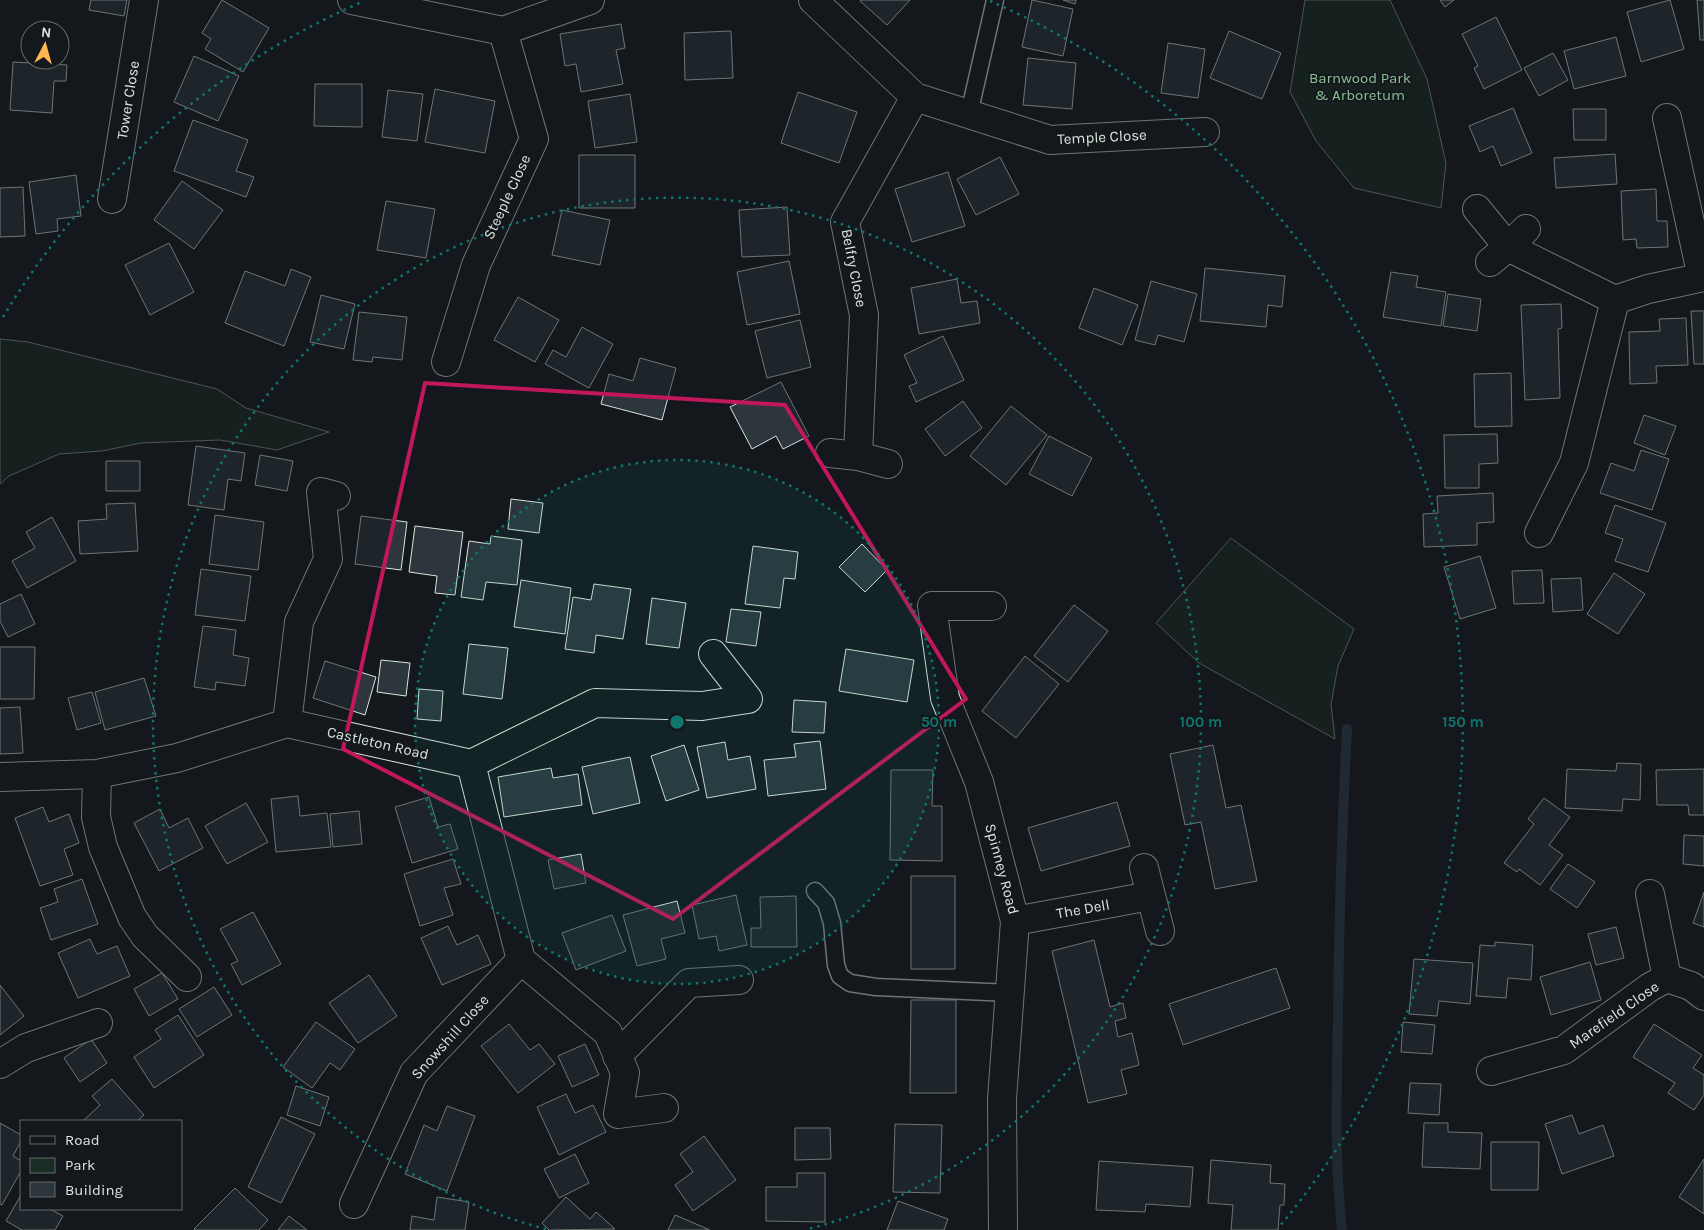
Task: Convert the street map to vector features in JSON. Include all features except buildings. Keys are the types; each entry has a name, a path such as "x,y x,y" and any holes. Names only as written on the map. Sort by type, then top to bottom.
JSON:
{"street":[{"name":"Tower Close","path":"112,200 144,0"},
{"path":"355,1 503,31 590,0"},
{"path":"813,0 915,97"},
{"name":"Steeple Close","path":"446,362 476,265 534,139 503,31"},
{"name":"Temple Close","path":"915,97 1050,140 1205,132"},
{"name":"Belfry Close","path":"858,456 864,315 845,222 915,97"},
{"path":"1477,209 1508,246 1615,300 1648,289 1703,277 1667,116"},
{"path":"1539,534 1574,463 1615,300"},
{"path":"830,453 858,456 888,464"},
{"path":"0,777 97,774 177,758 286,723 299,622 328,558 321,492 336,496"},
{"name":"Spinney Road","path":"992,606 932,606 945,698 979,782 1016,921 1002,1099 1003,1230"},
{"path":"664,1108 618,1114 625,1073 608,1033 522,960 470,764 595,703 702,706 748,699 713,654"},
{"name":"Castleton Road","path":"286,723 470,764"},
{"path":"97,774 96,817 103,847 132,917 146,936 186,977"},
{"path":"1144,868 1160,931"},
{"path":"1650,894 1667,978"},
{"name":"The Dell","path":"1016,921 1150,896"},
{"name":"Snowshill Close","path":"354,1204 414,1073 522,960"},
{"name":"Marefield Close","path":"1491,1071 1564,1050 1650,987 1667,978 1691,986 1704,996"},
{"path":"617,1056 689,983 739,980"},
{"path":"0,1064 26,1048 98,1023"}],"lane":[{"path":"969,114 995,0"},
{"path":"815,891 826,903 832,923 836,965 840,976 850,983 876,987 1010,993"}],"highlighted area":[{"path":"425,383 785,405 966,699 673,919 343,749"}],"green space":[{"name":"Barnwood Park & Arboretum","path":"1305,0 1390,0 1427,79 1446,163 1441,208 1354,188 1316,141 1290,92"},
{"path":"0,339 28,342 217,389 246,408 329,432 277,450 220,440 141,443 102,451 59,454 9,476 0,484"},
{"path":"1231,538 1354,629 1338,666 1331,704 1335,739 1199,663 1156,623"}],"waterway":[{"path":"1342,1230 1339,1203 1337,1095 1340,907 1347,729"}]}
